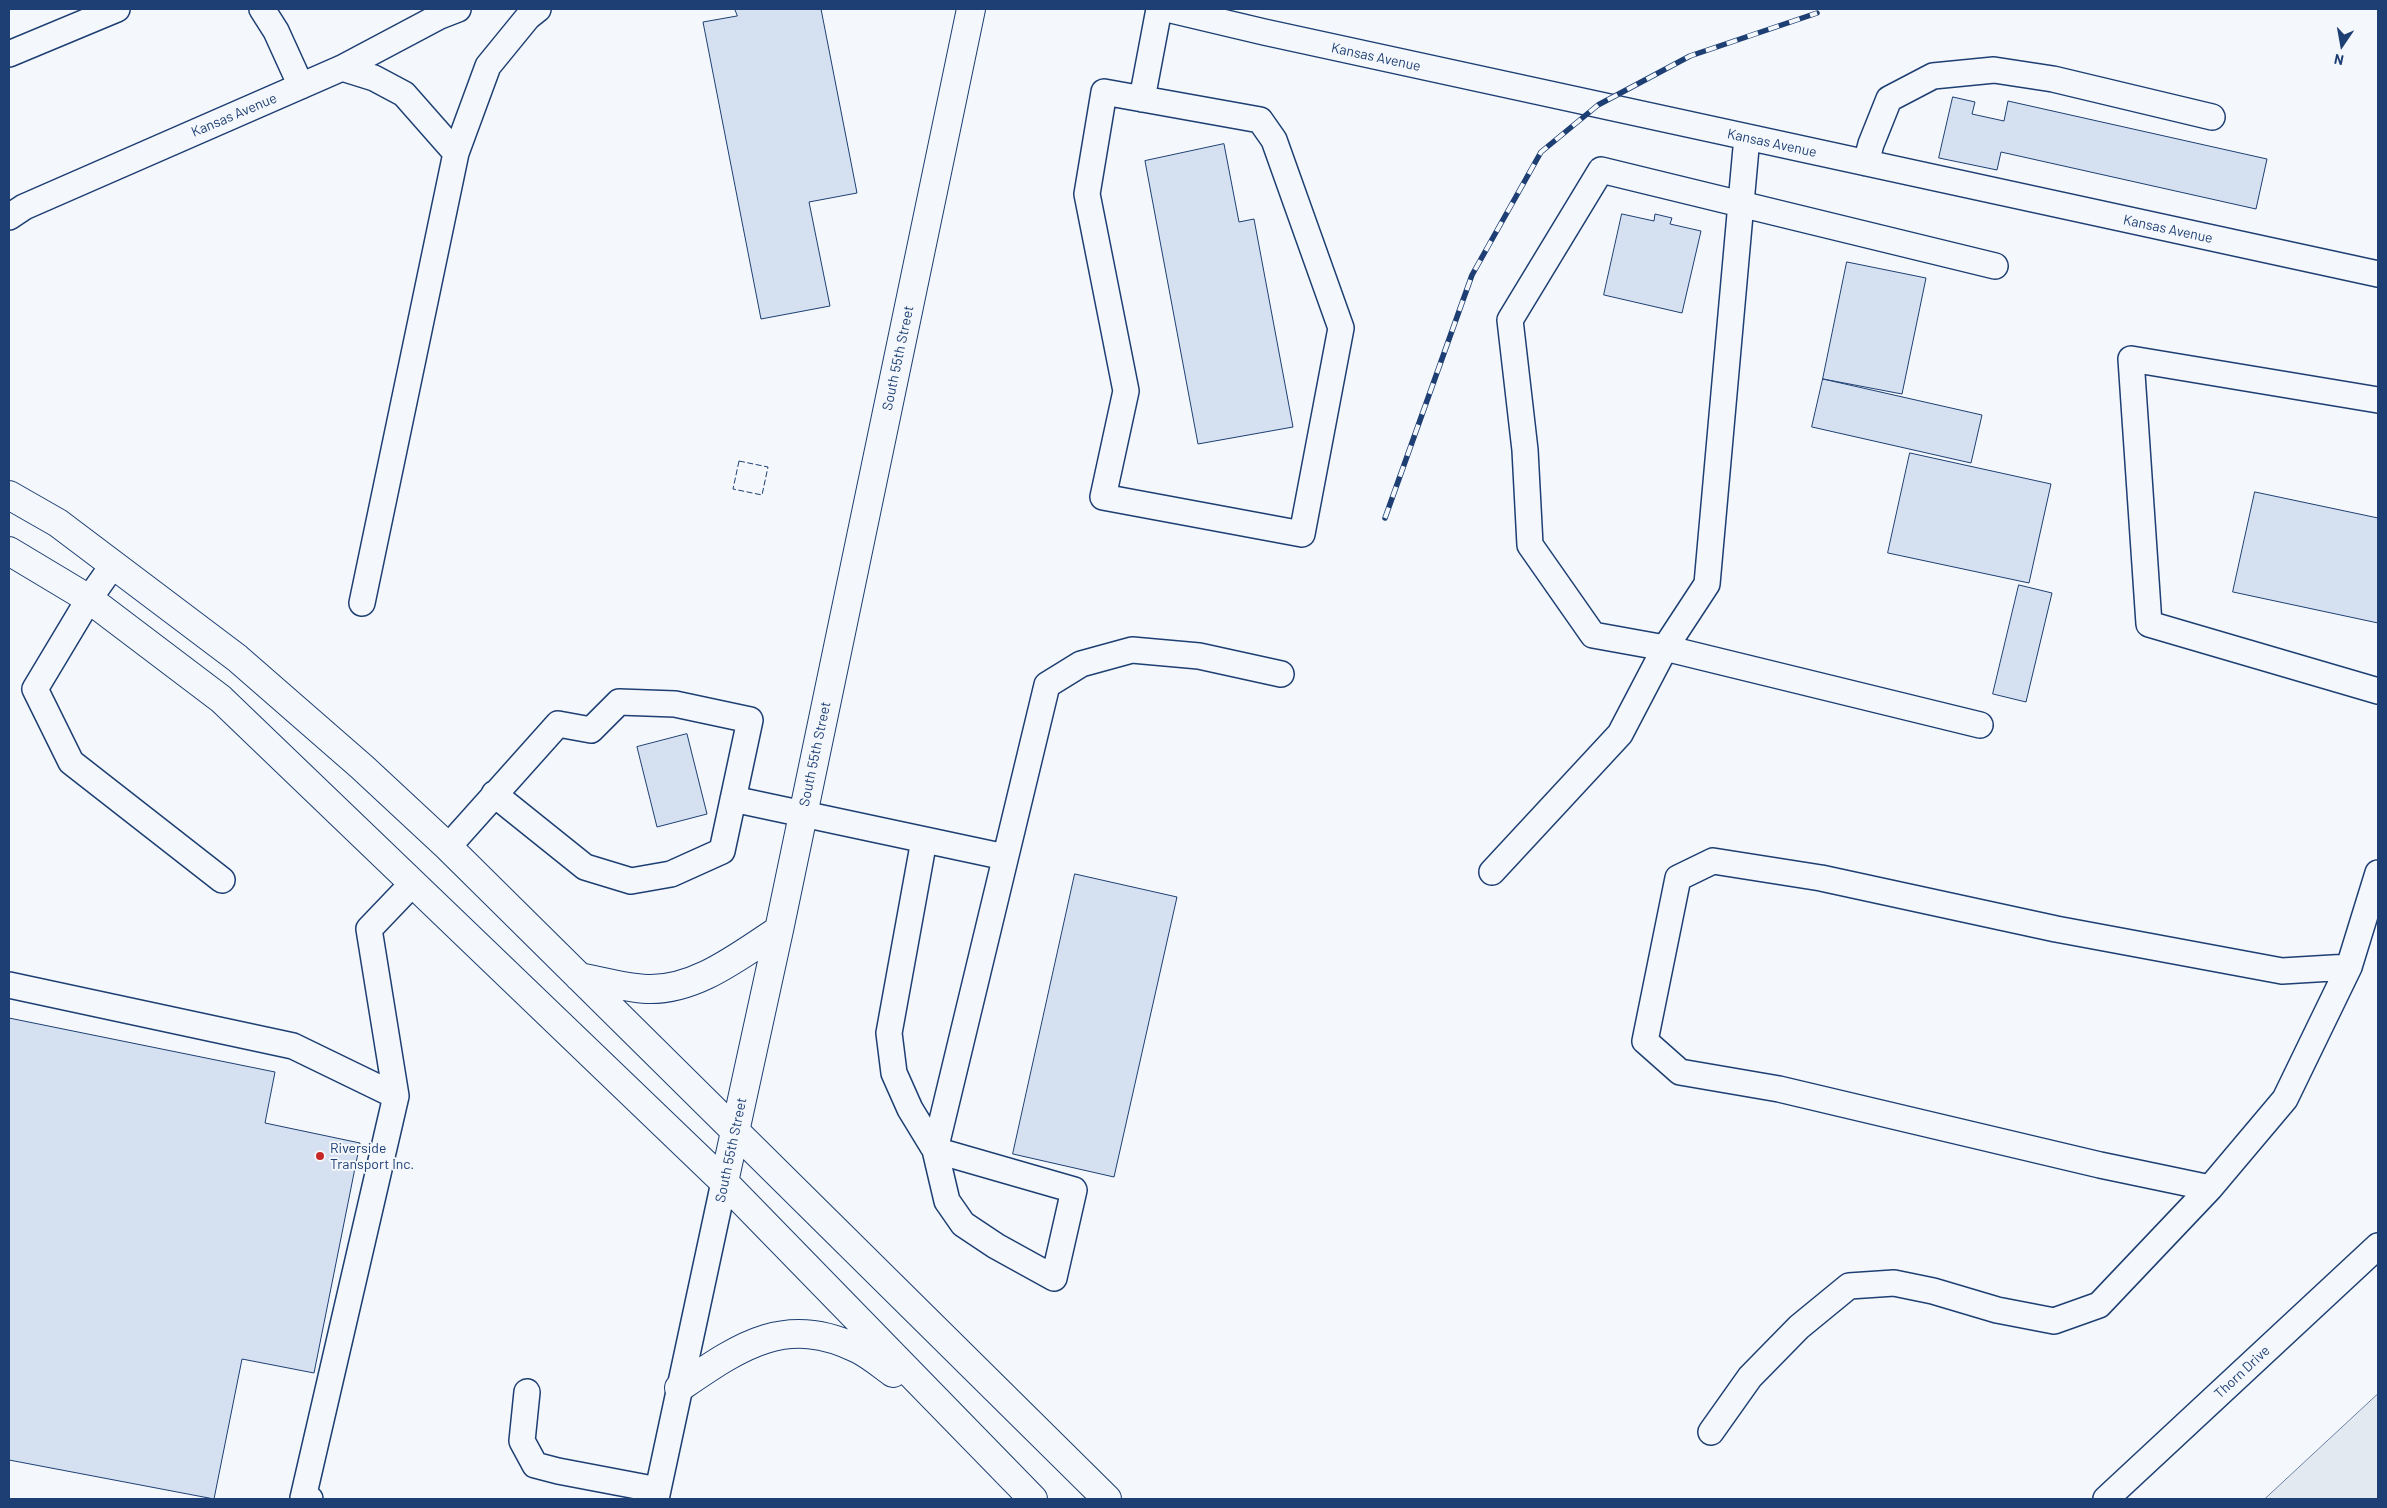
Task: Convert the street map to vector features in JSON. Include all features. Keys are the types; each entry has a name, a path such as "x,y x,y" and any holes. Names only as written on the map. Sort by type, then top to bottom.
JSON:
{"main road":[{"name":"South 55th Street","path":"724,1182 779,930 971,9"},
{"path":"9,496 58,523 237,658 362,767 448,847 1107,1499"},
{"path":"9,551 89,598 221,699 724,1182 1028,1495"},
{"path":"579,977 648,989 682,985 711,972 779,930"},
{"path":"679,1388 728,1354 771,1335 814,1333 858,1349 944,1408"}],"street":[{"path":"9,54 117,9"},
{"path":"262,9 276,31 302,86"},
{"name":"Kansas Avenue","path":"9,217 34,203 342,68 440,16 458,9"},
{"path":"362,603 456,154 488,66 528,17 538,9"},
{"path":"1142,99 1159,9"},
{"name":"Kansas Avenue","path":"1167,9 1264,32 2378,274"},
{"path":"342,68 374,78 404,94 456,154"},
{"path":"1866,163 1871,144 1889,99 1933,76 1994,70 2052,79 2212,117"},
{"path":"1104,92 1142,99 1260,120 1274,140 1341,328 1302,534 1103,497 1126,390 1086,194 1104,92"},
{"path":"1492,872 1620,734 1665,648 1708,584 1747,137"},
{"path":"1980,725 1665,648 1594,635 1530,545 1525,450 1510,320 1601,170 1995,266"},
{"path":"2378,400 2131,359 2148,624 2378,691"},
{"path":"113,565 89,598 35,689 71,762 222,880"},
{"path":"935,1150 1047,685 1081,664 1132,650 1199,656 1281,674"},
{"path":"448,847 494,794 558,724 591,730 619,702 676,704 750,720 722,851 672,874 631,881 585,867 494,794"},
{"path":"733,799 1005,858"},
{"path":"924,840 889,1033 894,1074 910,1109 935,1150 947,1201 963,1224 996,1246 1054,1278 1074,1190 935,1150"},
{"path":"2210,1188 2100,1165 1779,1089 1680,1072 1645,1041 1678,878 1713,861 1821,878 2056,930 2282,971 2349,967"},
{"path":"1711,1432 1750,1377 1799,1327 1849,1286 1894,1283 1933,1291 1997,1310 2054,1321 2099,1305 2210,1188 2285,1099 2349,967 2378,873"},
{"path":"310,1499 303,1498 396,1096 369,929 413,883"},
{"path":"9,985 293,1046 396,1096"},
{"name":"South 55th Street","path":"657,1495 724,1182"},
{"name":"Thorn Drive","path":"2106,1499 2378,1246"},
{"path":"527,1392 522,1441 535,1465 657,1495"}],"shaded area":[{"path":"2378,1394 2378,1499 2265,1499"}],"building":[{"path":"735,9 821,9 857,193 809,202 830,306 761,319 703,22 737,16"},
{"path":"1953,97 1975,102 1972,114 2004,121 2008,101 2267,159 2256,209 2001,152 1997,170 1939,158"},
{"path":"1224,144 1239,222 1254,219 1293,427 1198,444 1145,161"},
{"path":"1622,214 1654,221 1655,214 1672,218 1670,224 1701,231 1682,313 1604,295"},
{"path":"1847,262 1926,278 1902,394 1823,379"},
{"path":"1823,379 1982,415 1971,463 1812,427"},
{"path":"1910,453 2051,484 2029,583 1888,553"},
{"path":"2255,492 2378,518 2378,623 2233,592"},
{"path":"2019,585 2052,593 2026,702 1993,694"},
{"path":"687,734 707,814 657,827 637,747"},
{"path":"1075,874 1177,897 1114,1177 1013,1154"},
{"path":"9,1018 275,1072 265,1123 360,1143 314,1373 242,1359 214,1499 9,1460"}],"railway":[{"path":"1385,518 1472,275 1541,152 1598,105 1690,56 1817,13"}],"fence":[{"path":"739,461 768,467 762,495 733,489 739,461"}],"place":[{"name":"Riverside Transport Inc.","path":"320,1156"}]}
